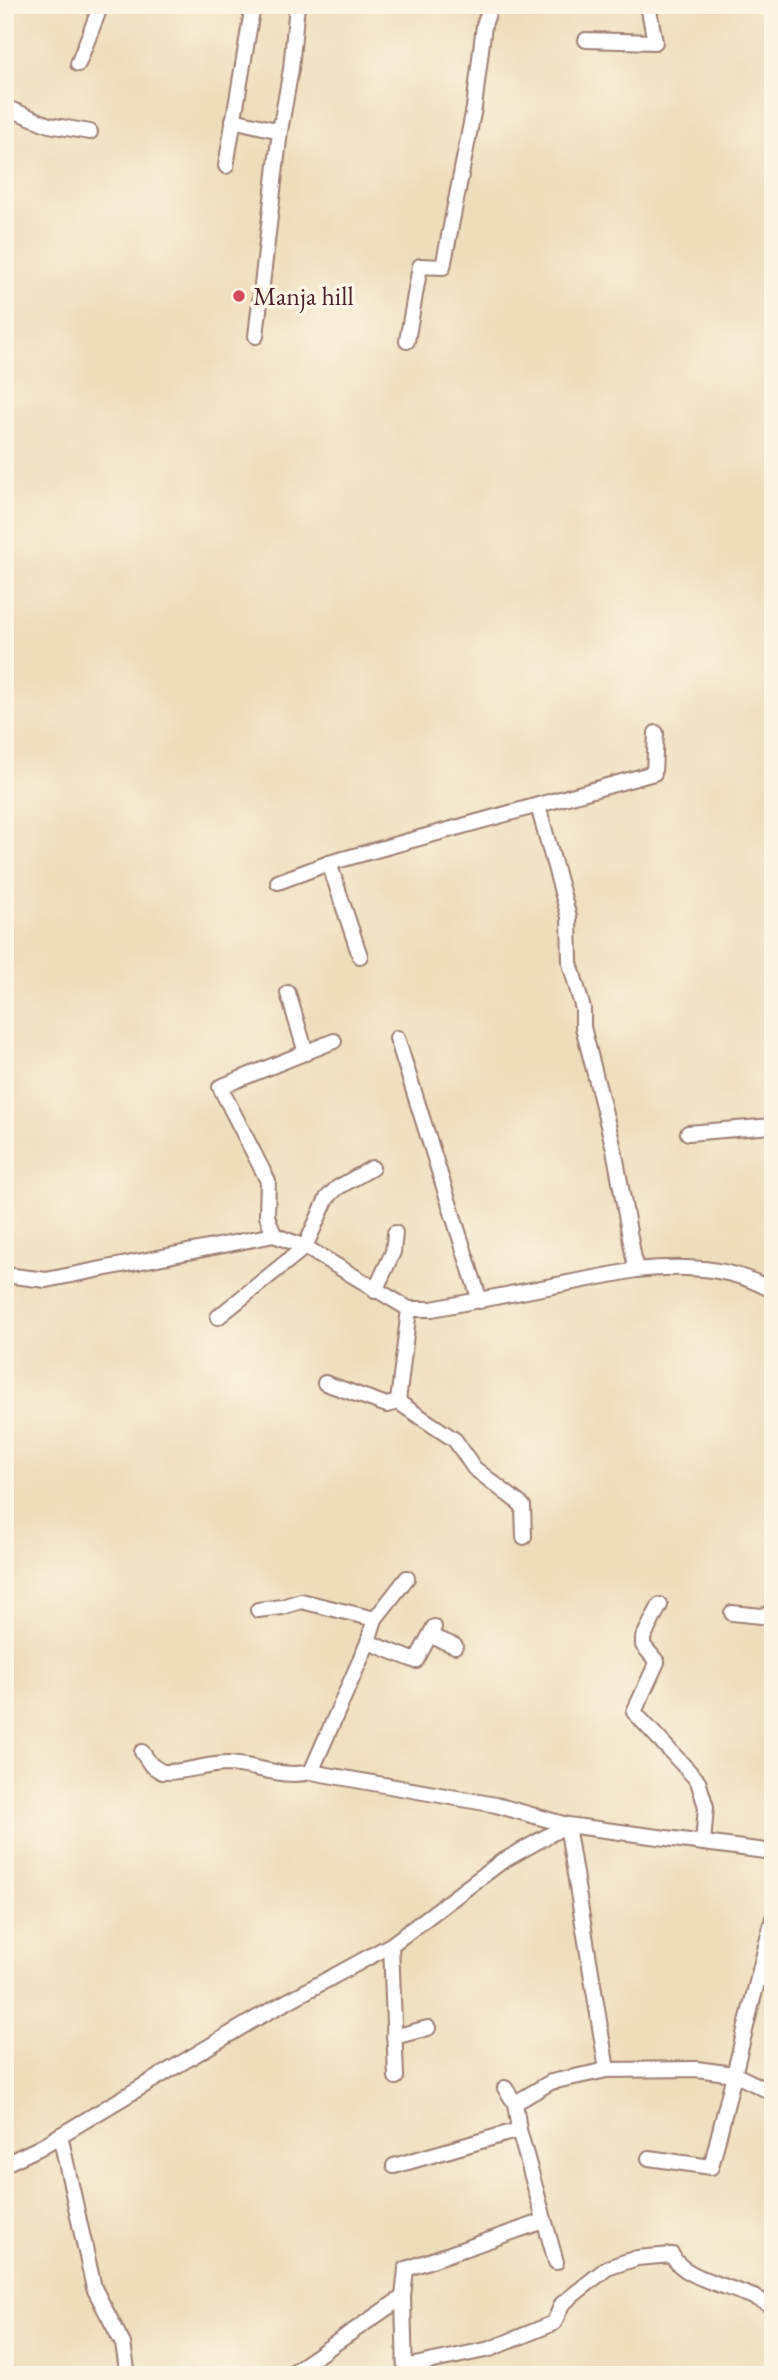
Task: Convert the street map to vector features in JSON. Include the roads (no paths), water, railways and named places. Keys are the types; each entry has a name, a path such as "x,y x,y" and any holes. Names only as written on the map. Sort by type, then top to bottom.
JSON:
{"street":[{"path":"78,64 102,5"},
{"path":"226,166 253,5"},
{"path":"257,336 297,5"},
{"path":"407,341 420,266 443,267 474,108 484,24 491,5"},
{"path":"586,40 655,42 648,5"},
{"path":"5,107 49,125 90,132"},
{"path":"233,120 280,131"},
{"path":"278,882 328,863 654,773 656,733"},
{"path":"538,806 569,918 570,963 614,1149 636,1270"},
{"path":"328,863 360,956"},
{"path":"288,993 306,1053"},
{"path":"397,1038 480,1301"},
{"path":"274,1235 267,1216 268,1181 220,1087 334,1041"},
{"path":"688,1133 773,1125"},
{"path":"218,1317 305,1247 327,1198 337,1188 372,1168"},
{"path":"375,1291 393,1252 395,1233"},
{"path":"5,1275 46,1280 274,1235 305,1247 409,1309 432,1309 636,1270 670,1266 711,1268 773,1291"},
{"path":"398,1402 409,1309"},
{"path":"325,1383 387,1405 398,1402 455,1440 474,1468 523,1506 524,1537"},
{"path":"311,1772 368,1642 375,1619 407,1578"},
{"path":"258,1610 301,1601 375,1619"},
{"path":"660,1605 643,1639 643,1644 657,1662 634,1712 698,1781 706,1807 703,1843"},
{"path":"732,1613 761,1616 773,1614"},
{"path":"368,1642 416,1661 433,1631 455,1646"},
{"path":"142,1752 151,1765 162,1772 230,1764 298,1775 311,1772 496,1805 567,1825 773,1852"},
{"path":"5,2164 60,2135 255,2019 391,1945 501,1861 567,1825"},
{"path":"567,1825 607,2070"},
{"path":"649,2158 711,2167 773,1918"},
{"path":"391,1945 396,2077"},
{"path":"394,2037 428,2028"},
{"path":"515,2103 551,2082 607,2070 696,2069 734,2074 773,2094"},
{"path":"505,2088 515,2103 519,2130 556,2262"},
{"path":"394,2166 519,2130"},
{"path":"60,2135 94,2288 123,2344 128,2375"},
{"path":"544,2221 406,2269 403,2297 405,2371 490,2348 554,2323 562,2304 575,2292 607,2267 637,2258 672,2255 675,2263 713,2284 764,2300 773,2308"},
{"path":"289,2375 403,2297"}],"place":[{"name":"Manja hill","path":"239,296"}]}
